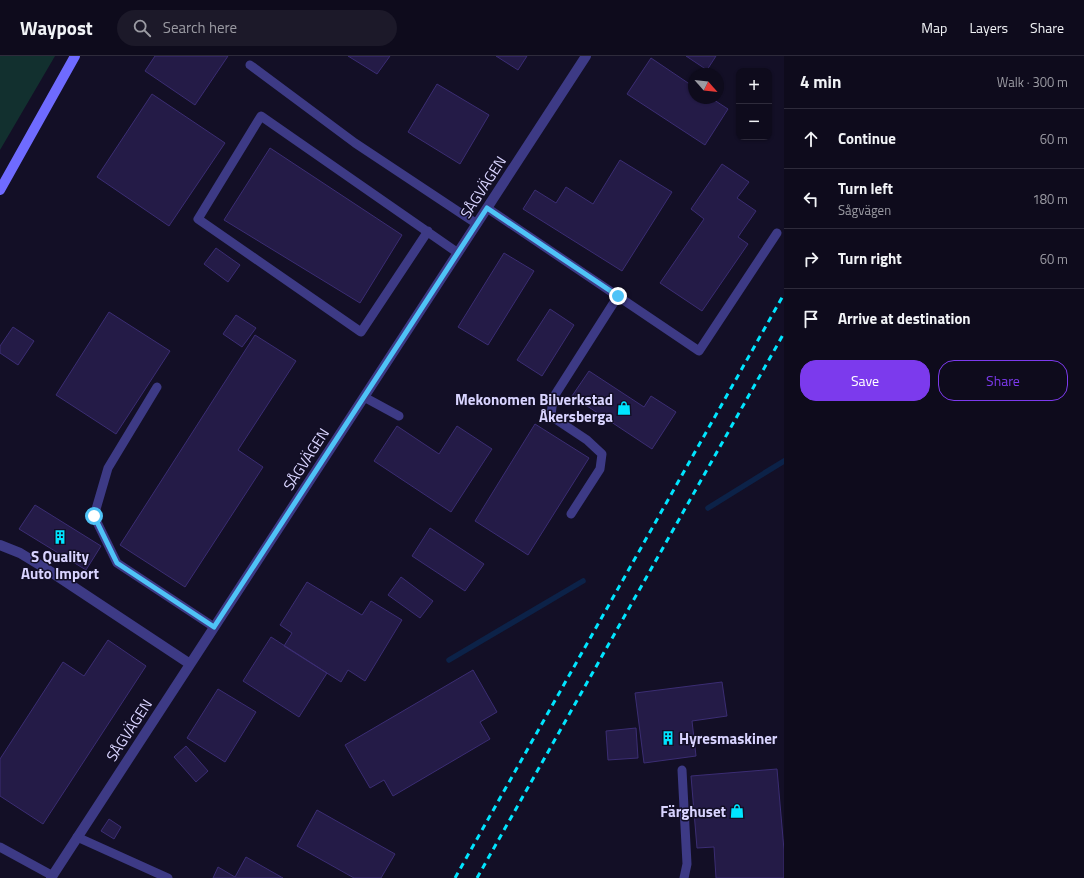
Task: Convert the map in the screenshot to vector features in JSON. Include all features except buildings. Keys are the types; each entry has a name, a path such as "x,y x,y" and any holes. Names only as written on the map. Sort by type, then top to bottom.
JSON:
{"street":[{"path":"0,190 75,56"},
{"name":"SÅGVÄGEN","path":"52,877 586,56"},
{"path":"0,545 20,553 48,570 190,664"}],"lane":[{"path":"250,65 355,143 477,224"},
{"path":"428,231 361,332 198,219 261,116 428,231 458,253"},
{"path":"487,208 699,351 777,233"},
{"path":"571,514 600,469 602,454 587,440 551,416 553,398 618,296"},
{"path":"157,387 108,468 94,516 117,563 214,627"},
{"path":"364,397 399,416"},
{"path":"682,770 687,864 684,878"},
{"path":"77,837 168,878"},
{"path":"0,847 52,877"}],"green space":[{"path":"0,56 55,56 0,150"}],"waterway":[{"path":"708,508 784,461"},
{"path":"449,660 583,581"}],"railway":[{"path":"455,878 784,294"},
{"path":"477,878 784,333"}],"place":[{"name":"Mekonomen Bilverkstad Åkersberga","path":"624,408"},
{"name":"S Quality Auto Import","path":"60,537"},
{"name":"Hyresmaskiner","path":"668,738"},
{"name":"Färghuset","path":"737,811"}],"route":[{"path":"94,516 117,563 214,627 487,208 618,296"}]}
